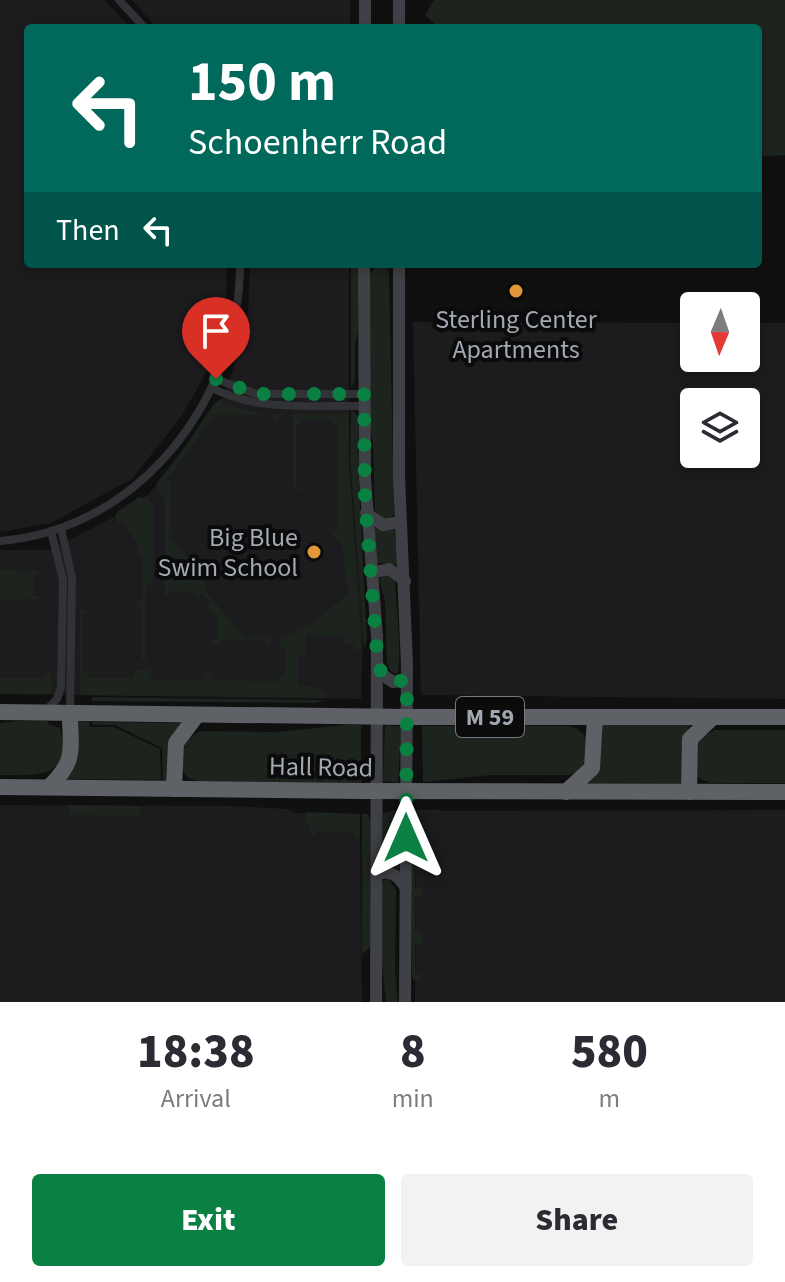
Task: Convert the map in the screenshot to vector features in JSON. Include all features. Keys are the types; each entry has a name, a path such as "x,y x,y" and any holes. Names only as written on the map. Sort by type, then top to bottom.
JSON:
{"highway":[{"name":"Hall Road","path":"0,712 377,717 785,717"},
{"path":"49,787 69,764 70,713"},
{"path":"174,789 176,743 197,715"},
{"path":"566,792 592,768 595,717"},
{"path":"689,792 690,739 713,717"},
{"name":"Hall Road","path":"0,787 376,792 785,792"}],"main road":[{"path":"365,0 365,24"},
{"path":"399,0 399,24"},
{"path":"365,268 366,513 378,666 376,1002"},
{"path":"396,268 400,522 407,680 405,1002"},
{"path":"366,513 383,525 400,522"},
{"path":"371,573 389,569 405,581"},
{"path":"378,666 383,675 393,682 407,680"},
{"path":"376,874 389,872 396,875 406,888"}],"street":[{"path":"119,0 141,24"},
{"path":"0,541 61,528 105,509 142,482 171,452 216,379 235,321 240,268"},
{"path":"216,379 256,394 364,400"},
{"path":"212,388 237,399 264,404 364,400"},
{"path":"61,528 72,578 70,713"},
{"path":"43,713 57,699 61,687 63,580 51,531"}],"shaded area":[{"path":"0,0 104,0 127,24 24,24 24,268 227,268 226,310 208,369 183,414 132,479 51,523 0,532"},
{"path":"132,0 350,0 350,24 153,24"},
{"path":"434,0 785,0 785,155 762,157 762,24 435,24 425,15"},
{"path":"250,268 349,268 349,459 363,633 361,699 0,694 0,550 49,550 116,516 149,494 222,403 248,312"},
{"path":"351,268 359,268 355,381 351,388"},
{"path":"375,268 387,268 389,272 394,510 393,516 385,520 375,511 370,425 370,274"},
{"path":"413,322 680,323 680,372 760,372 760,323 785,323 785,699 421,695"},
{"path":"224,398 223,403 257,413 283,414 283,417 274,421 273,415 214,415 167,479 171,483 170,527 174,532 170,536 194,564 200,561 203,566 199,569 169,559 165,554 165,503 156,484 215,402"},
{"path":"351,410 357,415 358,422 367,640 364,649 350,459"},
{"path":"293,414 349,414 349,459 362,650 354,650 354,644 344,644 343,635 306,635 305,656 298,659 298,685 320,688 325,693 324,698 80,695 80,608 89,611 83,614 82,671 89,672 89,678 133,678 134,670 150,669 152,679 205,680 204,673 211,674 212,680 279,681 280,675 285,674 286,649 280,647 280,638 311,624 348,594 342,546 331,532 337,530 337,426 332,425 331,419 302,419 301,425 296,425 296,486 301,488 299,493 293,485"},
{"path":"139,497 148,498 154,507 153,583 146,584 145,659 150,661 136,661 141,660 142,608 136,606 137,601 142,600 143,555 136,554 140,550 124,523 119,524 115,517 117,512"},
{"path":"374,528 395,530 397,565 377,563"},
{"path":"0,570 39,571 39,575 33,576 34,595 40,599 0,600"},
{"path":"168,571 205,582 207,585 204,589 244,637 270,637 271,645 266,646 265,640 220,640 218,646 213,645 212,638 218,638 218,615 211,614 207,607 210,603 203,594 196,599 195,593 169,592 165,597 164,579"},
{"path":"387,573 395,581 399,645 397,675 387,664 385,601 379,579"},
{"path":"51,672 52,694 0,694 0,678 45,678 45,673"},
{"path":"92,697 324,700 316,703 92,701"},
{"path":"48,721 60,728 61,757 49,771 0,775 0,723"},
{"path":"76,721 89,722 90,727 114,727 160,749 161,780 67,779"},
{"path":"92,722 183,723 168,781 163,781 162,748 115,725 92,725"},
{"path":"361,725 361,783 197,781 188,778 183,771 184,747 200,731 275,732"},
{"path":"385,725 401,727 398,783 383,781"},
{"path":"601,725 690,725 686,733 681,784 587,783"},
{"path":"422,726 570,726 584,735 586,762 577,772 569,775 491,775 423,782"},
{"path":"714,730 785,730 785,783 710,783 697,777 698,740"},
{"path":"0,805 232,806 288,809 295,813 360,814 362,1002 0,1002"},
{"path":"69,805 140,806 141,816 70,815 69,822"},
{"path":"400,810 399,869 383,865 383,813"},
{"path":"414,810 439,810 423,811 416,816 415,888 422,889 422,896 415,897 415,932 422,933 422,944 415,945 415,974 421,974 420,982 413,980 412,974"},
{"path":"785,810 785,1002 415,1002 416,811"},
{"path":"307,812 360,814 360,839 354,838 353,832 316,832 312,838 305,816"},
{"path":"362,814 368,814 370,822 370,948 362,954"},
{"path":"388,879 396,890 395,971 398,1002 386,1002 382,963 382,885"}],"place":[{"name":"Sterling Center Apartments","path":"516,291"},
{"name":"Big Blue Swim School","path":"314,552"}],"route":[{"path":"216,379 256,394 364,394 365,499 378,666 383,675 393,682 407,680 406,838"}]}
